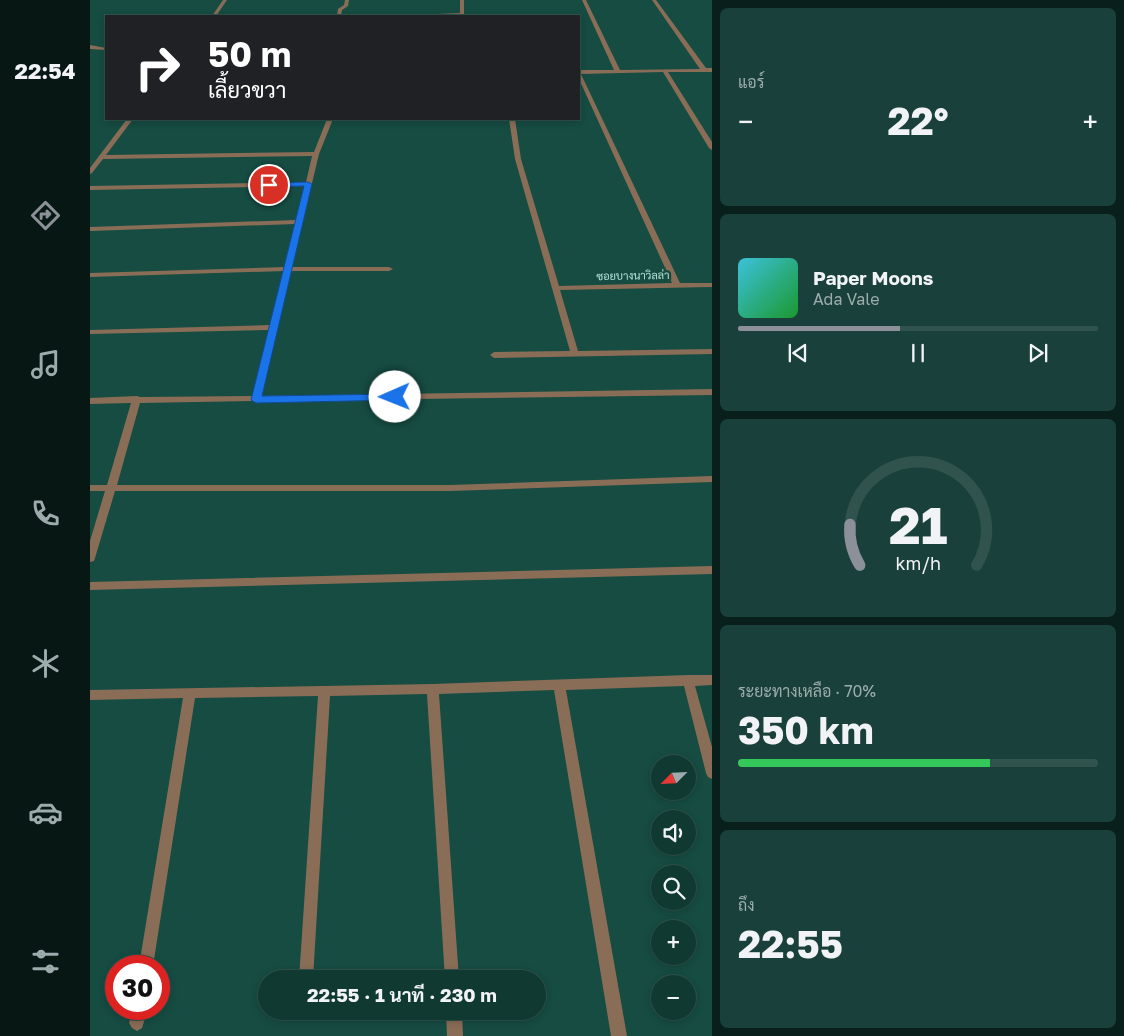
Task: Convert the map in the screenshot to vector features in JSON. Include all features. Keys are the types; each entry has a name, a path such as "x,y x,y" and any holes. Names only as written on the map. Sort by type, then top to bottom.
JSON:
{"street":[{"path":"215,15 225,0"},
{"path":"339,15 340,9 346,6 347,0"},
{"path":"462,0 463,15"},
{"path":"584,0 618,72"},
{"path":"654,0 704,70"},
{"path":"90,47 105,49"},
{"path":"580,73 712,70"},
{"path":"665,71 712,148"},
{"path":"580,75 677,286"},
{"path":"90,172 129,120"},
{"path":"256,400 308,184 316,154 330,120"},
{"path":"512,120 518,159 574,352"},
{"path":"102,156 316,154"},
{"path":"90,188 308,184"},
{"path":"90,229 299,222"},
{"path":"90,276 287,269 389,269"},
{"name":"ซอยบางนาวิลล่า","path":"555,288 712,285"},
{"path":"90,332 273,327"},
{"path":"494,355 574,352 712,351"},
{"path":"90,401 712,392"},
{"path":"90,558 137,400"},
{"path":"90,488 450,488 712,479"},
{"path":"90,586 712,570"},
{"path":"688,680 712,773"},
{"path":"90,695 433,689 712,680"},
{"path":"559,685 619,1036"},
{"path":"433,689 451,970"},
{"path":"307,970 324,691"},
{"path":"148,955 190,692"},
{"path":"454,1020 455,1036"}],"route":[{"path":"269,185 308,184 256,400 395,397"}]}
